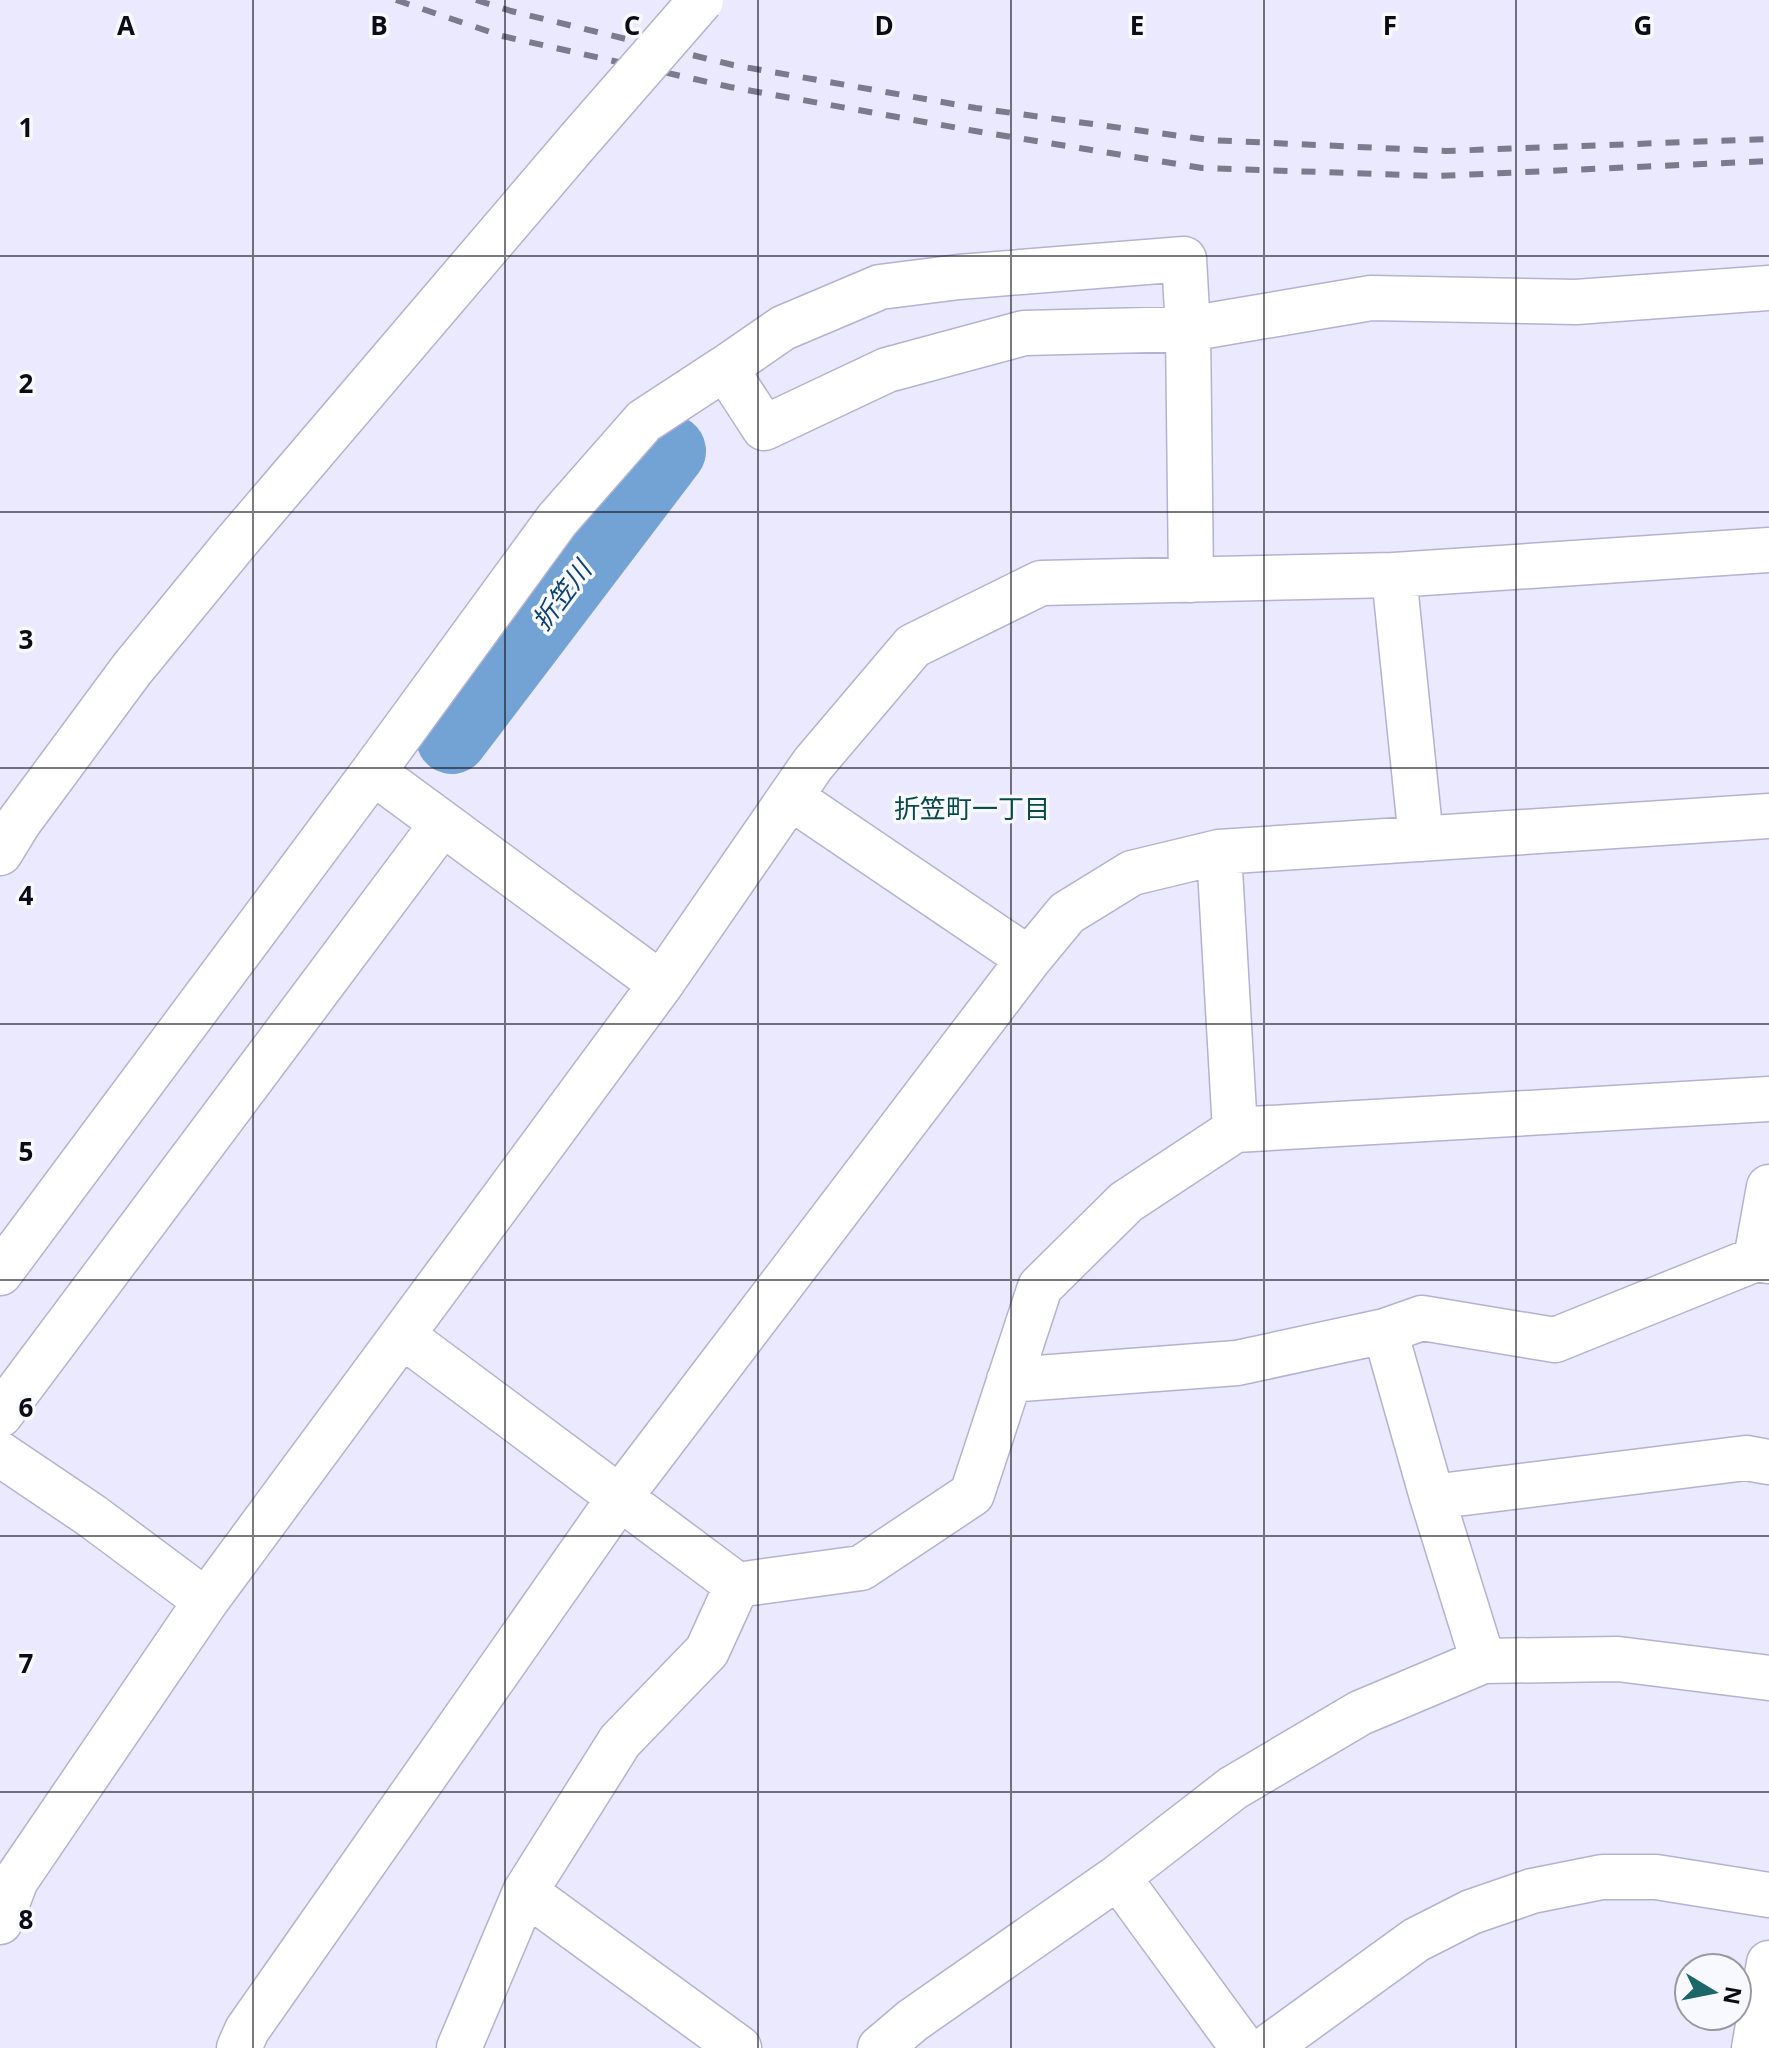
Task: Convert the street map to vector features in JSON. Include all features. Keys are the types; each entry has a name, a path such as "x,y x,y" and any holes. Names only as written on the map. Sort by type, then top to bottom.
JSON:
{"street":[{"path":"0,853 19,822 132,669 237,541 701,0"},
{"path":"0,1273 557,520 644,421 783,328 880,287 989,274 1184,259 1188,329 1191,580"},
{"path":"725,368 764,428 887,370 1024,333 1188,329 1371,298 1576,302 1769,288"},
{"path":"0,1922 16,1880 206,1601 661,984 813,764 913,646 1041,583 1394,575 1769,550"},
{"path":"1394,575 1421,839"},
{"path":"373,772 661,984"},
{"path":"790,797 1029,959"},
{"path":"239,2048 247,2030 620,1497 1067,913 1132,873 1219,852 1769,816"},
{"path":"0,1415 442,824"},
{"path":"1219,852 1235,1130"},
{"path":"403,1336 737,1585 861,1568 972,1494 1040,1287 1126,1202 1235,1130 1769,1099"},
{"path":"1009,1380 1237,1363 1385,1331 1422,1318 1555,1340 1763,1260 1769,1187"},
{"path":"1385,1331 1483,1661"},
{"path":"0,1454 92,1516 206,1601"},
{"path":"1432,1497 1746,1458 1769,1462"},
{"path":"459,2048 525,1892 620,1741 707,1651 737,1585"},
{"path":"880,2048 913,2020 1118,1877 1233,1788 1360,1713 1483,1661 1618,1659 1769,1678"},
{"path":"1118,1877 1243,2048"},
{"path":"1267,2048 1416,1940 1471,1912 1532,1891 1602,1877 1656,1877 1769,1895"},
{"path":"525,1892 739,2048"},
{"path":"1754,2048 1769,1963"}],"waterway":[{"name":"折笠川","path":"452,738 670,451"}],"railway":[{"path":"396,0 502,36 730,87 1202,168 1437,176 1769,161"},
{"path":"476,0 733,65 976,108 1209,140 1446,151 1769,139"}],"district":[{"name":"折笠町一丁目","path":"972,808"}]}
